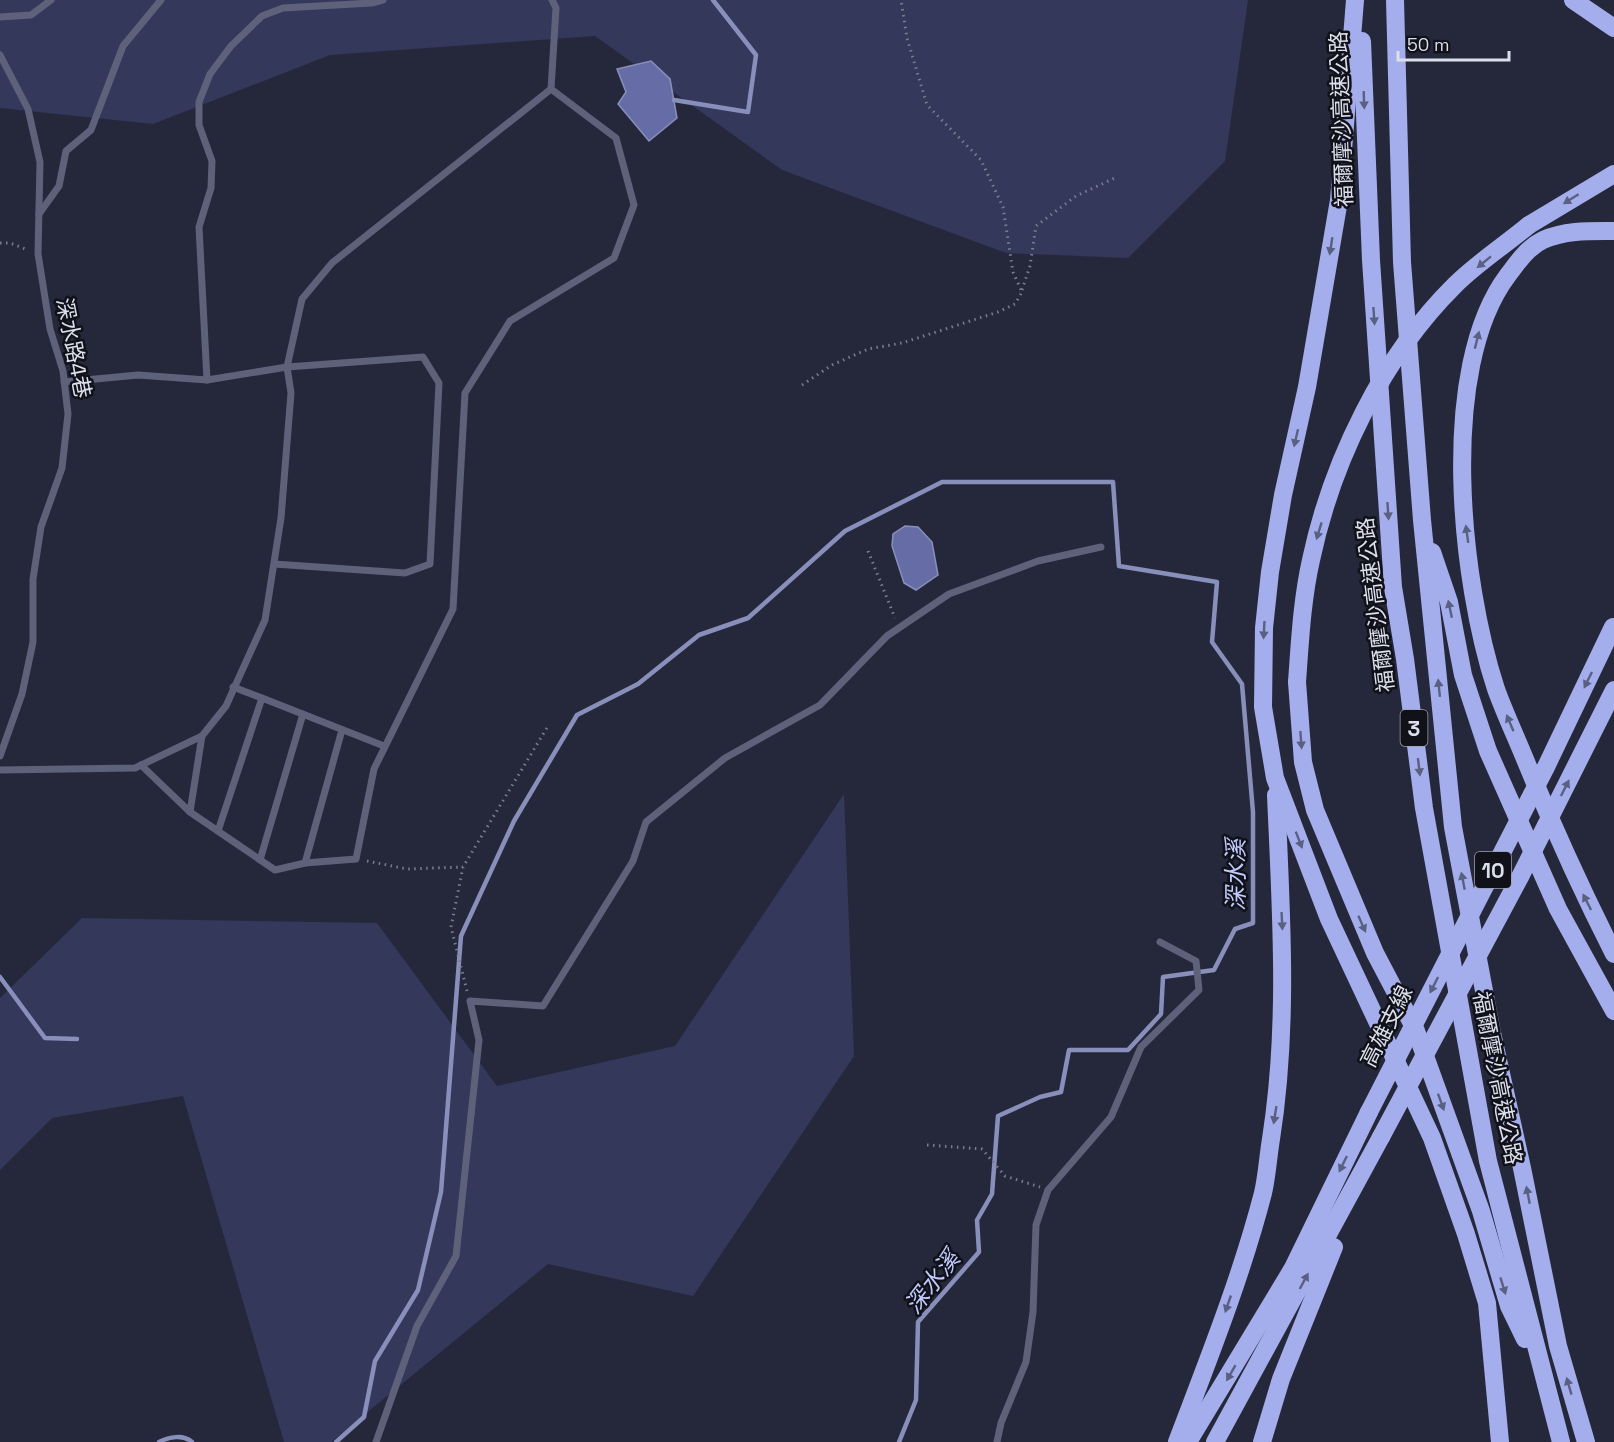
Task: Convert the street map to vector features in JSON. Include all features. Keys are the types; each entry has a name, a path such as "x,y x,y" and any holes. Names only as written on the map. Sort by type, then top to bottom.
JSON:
{"highway":[{"path":"1178,1442 1228,1305 1263,1192 1278,1098 1282,1043 1282,936 1275,778 1263,707 1268,594 1283,495 1307,387 1339,200 1355,0"},
{"name":"福爾摩沙高速公路","path":"1360,0 1371,260 1393,587 1424,808 1488,1161 1561,1442"},
{"name":"福爾摩沙高速公路","path":"1395,0 1402,262 1422,520 1453,827 1492,1033 1558,1346 1586,1442"},
{"path":"1573,0 1614,28"},
{"path":"1542,1374 1509,1306 1481,1211 1416,1031 1375,953 1314,810 1303,762 1297,682 1304,599 1311,558 1337,476 1366,409 1407,341 1455,285 1530,225 1614,174"},
{"path":"1614,231 1572,231 1542,241 1523,255 1500,285 1482,323 1471,367 1462,431 1462,498 1479,626 1496,689 1572,871 1614,954"},
{"path":"1422,520 1449,602 1463,675 1488,751 1558,909 1614,1011"},
{"name":"高雄支線","path":"1188,1442 1293,1268 1369,1112 1545,769 1614,626"},
{"name":"10","path":"1215,1442 1521,875 1614,690"},
{"path":"1275,778 1329,919 1432,1138 1466,1234 1487,1303 1500,1442"},
{"path":"1262,1442 1281,1379 1369,1160"}],"lane":[{"path":"0,17 31,15 51,0"},
{"path":"38,215 59,186 66,151 91,130 123,46 161,0"},
{"path":"207,380 200,227 212,188 212,161 199,125 199,102 210,74 231,46 262,16 283,8 383,0"},
{"path":"0,770 135,768 202,736 226,706 265,620 274,564 291,393 287,367 302,299 332,263 551,89 556,8 552,0"},
{"name":"深水路4巷","path":"0,55 28,109 40,162 38,254 50,329 63,371 68,414 62,468 41,526 33,579 33,642 22,694 0,756"},
{"path":"141,765 190,812 275,870 305,863 356,859 374,769 453,609 465,393 510,321 614,258 634,205 616,138 551,89"},
{"path":"64,382 138,375 207,380 287,367 423,357 439,382 430,564 405,573 274,564"},
{"path":"376,1442 417,1326 456,1256 479,1040 470,1001 543,1006 633,861 645,822 725,758 820,705 887,636 898,628 949,594 1038,561 1101,547"},
{"path":"233,687 384,746"},
{"path":"218,831 262,698"},
{"path":"260,860 303,714"},
{"path":"305,863 342,730"},
{"path":"190,812 202,736"},
{"path":"997,1442 1001,1423 1026,1362 1033,1312 1036,1225 1048,1190 1111,1117 1141,1047 1199,990 1196,961 1160,942"}],"path":[{"path":"901,0 907,38 927,105 981,160 1003,207 1013,272 1022,292"},
{"path":"802,385 832,365 868,349 902,343 998,312 1015,304 1022,292 1030,266 1036,226 1076,196 1118,177"},
{"path":"0,243 10,243 38,254"},
{"path":"868,550 898,628"},
{"path":"470,1001 451,927 463,867 548,726"},
{"path":"356,859 407,869 463,867"},
{"path":"927,1145 982,1149 1005,1176 1048,1190"}],"shaded area":[{"path":"0,0 1248,0 1225,161 1128,258 1006,253 782,170 595,36 330,55 153,124 0,108"},
{"path":"651,61 670,79 677,118 649,141 618,104 626,92 617,69"},
{"path":"905,526 918,527 932,542 938,575 916,590 904,583 892,546 893,534"},
{"path":"844,794 854,1056 693,1296 548,1264 331,1442 284,1442 183,1096 52,1118 0,1170 0,998 82,918 377,923 497,1086 675,1046"}],"waterway":[{"path":"674,100 748,112 756,55 713,0"},
{"name":"深水溪","path":"336,1442 364,1417 375,1361 418,1290 441,1192 461,936 514,821 577,715 638,684 699,635 748,618 845,531 942,482 1113,482 1119,566 1217,582 1212,642 1242,684 1253,812 1253,923 1235,929 1214,970 1163,977 1161,1014 1128,1050 1069,1050 1061,1092 1040,1097 998,1116 992,1194 977,1220 979,1252 918,1322 916,1400 899,1442"},
{"path":"0,977 45,1038 77,1039"},
{"path":"159,1442 176,1437 192,1442"}]}
